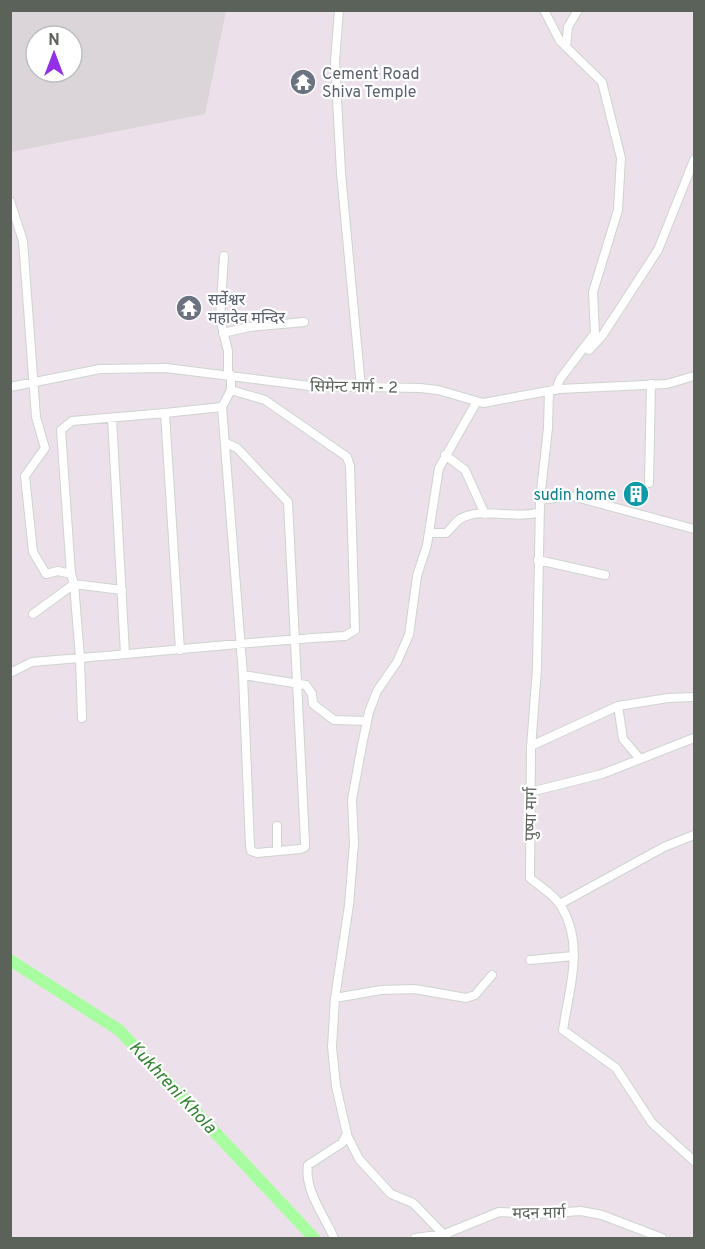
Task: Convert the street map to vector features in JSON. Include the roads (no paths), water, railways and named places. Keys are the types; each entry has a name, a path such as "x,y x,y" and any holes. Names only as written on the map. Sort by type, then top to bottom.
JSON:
{"street":[{"path":"339,10 335,61 341,173 361,387"},
{"path":"544,10 566,47 602,82 610,120 616,131 621,166 618,210 593,292 595,333 552,391"},
{"path":"566,47 568,27 578,10"},
{"path":"572,364 580,362 602,336 609,322 646,271 663,240 694,160"},
{"path":"10,201 23,241 36,382 36,417 45,448 25,476 33,552 46,574 58,571 71,574"},
{"path":"224,256 220,319 230,362 231,390 222,407 243,675 250,846 251,851 257,853 305,847 288,502 237,448 226,443"},
{"path":"223,333 249,327 304,322"},
{"name":"सिमेन्ट मार्ग - 2","path":"10,387 100,369 166,368 310,386 438,390 476,403 552,391 667,384 694,376"},
{"path":"650,483 651,384"},
{"path":"10,673 32,662 345,636 355,630 350,466 347,457 265,400 231,390"},
{"name":"पुष्पा मार्ग","path":"552,391 540,500 537,668 531,746 530,878 560,904 573,930 574,956 563,1030 616,1068 652,1123 694,1161"},
{"path":"446,1236 413,1203 391,1194 359,1159 347,1135 336,1086 332,1047 335,998 349,905 354,843 352,800 367,722 377,691 397,662 409,635 417,576 429,533 439,468 476,403"},
{"path":"82,718 80,658 74,584 71,574 61,430 72,421 222,407"},
{"path":"165,413 180,650"},
{"path":"112,418 124,654"},
{"path":"446,455 465,470 484,514"},
{"path":"540,500 572,496 694,528"},
{"path":"429,533 446,533 460,519 484,514 516,516 540,512"},
{"path":"538,560 605,575"},
{"path":"33,614 74,584 122,590"},
{"path":"243,675 306,685 310,690 313,704 334,720 367,722"},
{"path":"531,746 618,706 668,698 694,697"},
{"path":"618,706 623,739 640,759"},
{"path":"530,792 602,774 694,738"},
{"path":"277,826 277,851"},
{"path":"560,904 664,847 694,835"},
{"path":"530,960 574,956"},
{"path":"335,998 381,990 415,989 466,998 475,994 492,975"},
{"path":"333,1239 309,1188 306,1175 308,1165 342,1143 347,1135"},
{"name":"मदन मार्ग","path":"415,1239 446,1236 499,1212 535,1214 581,1210 602,1215 662,1239"}],"waterway":[{"name":"Kukhreni Khola","path":"10,960 119,1030 314,1238"}],"place":[{"name":"Cement Road Shiva Temple","path":"303,82"},
{"name":"सर्वेश्वर महादेव मन्दिर","path":"189,308"},
{"name":"sudin home","path":"636,494"}]}
